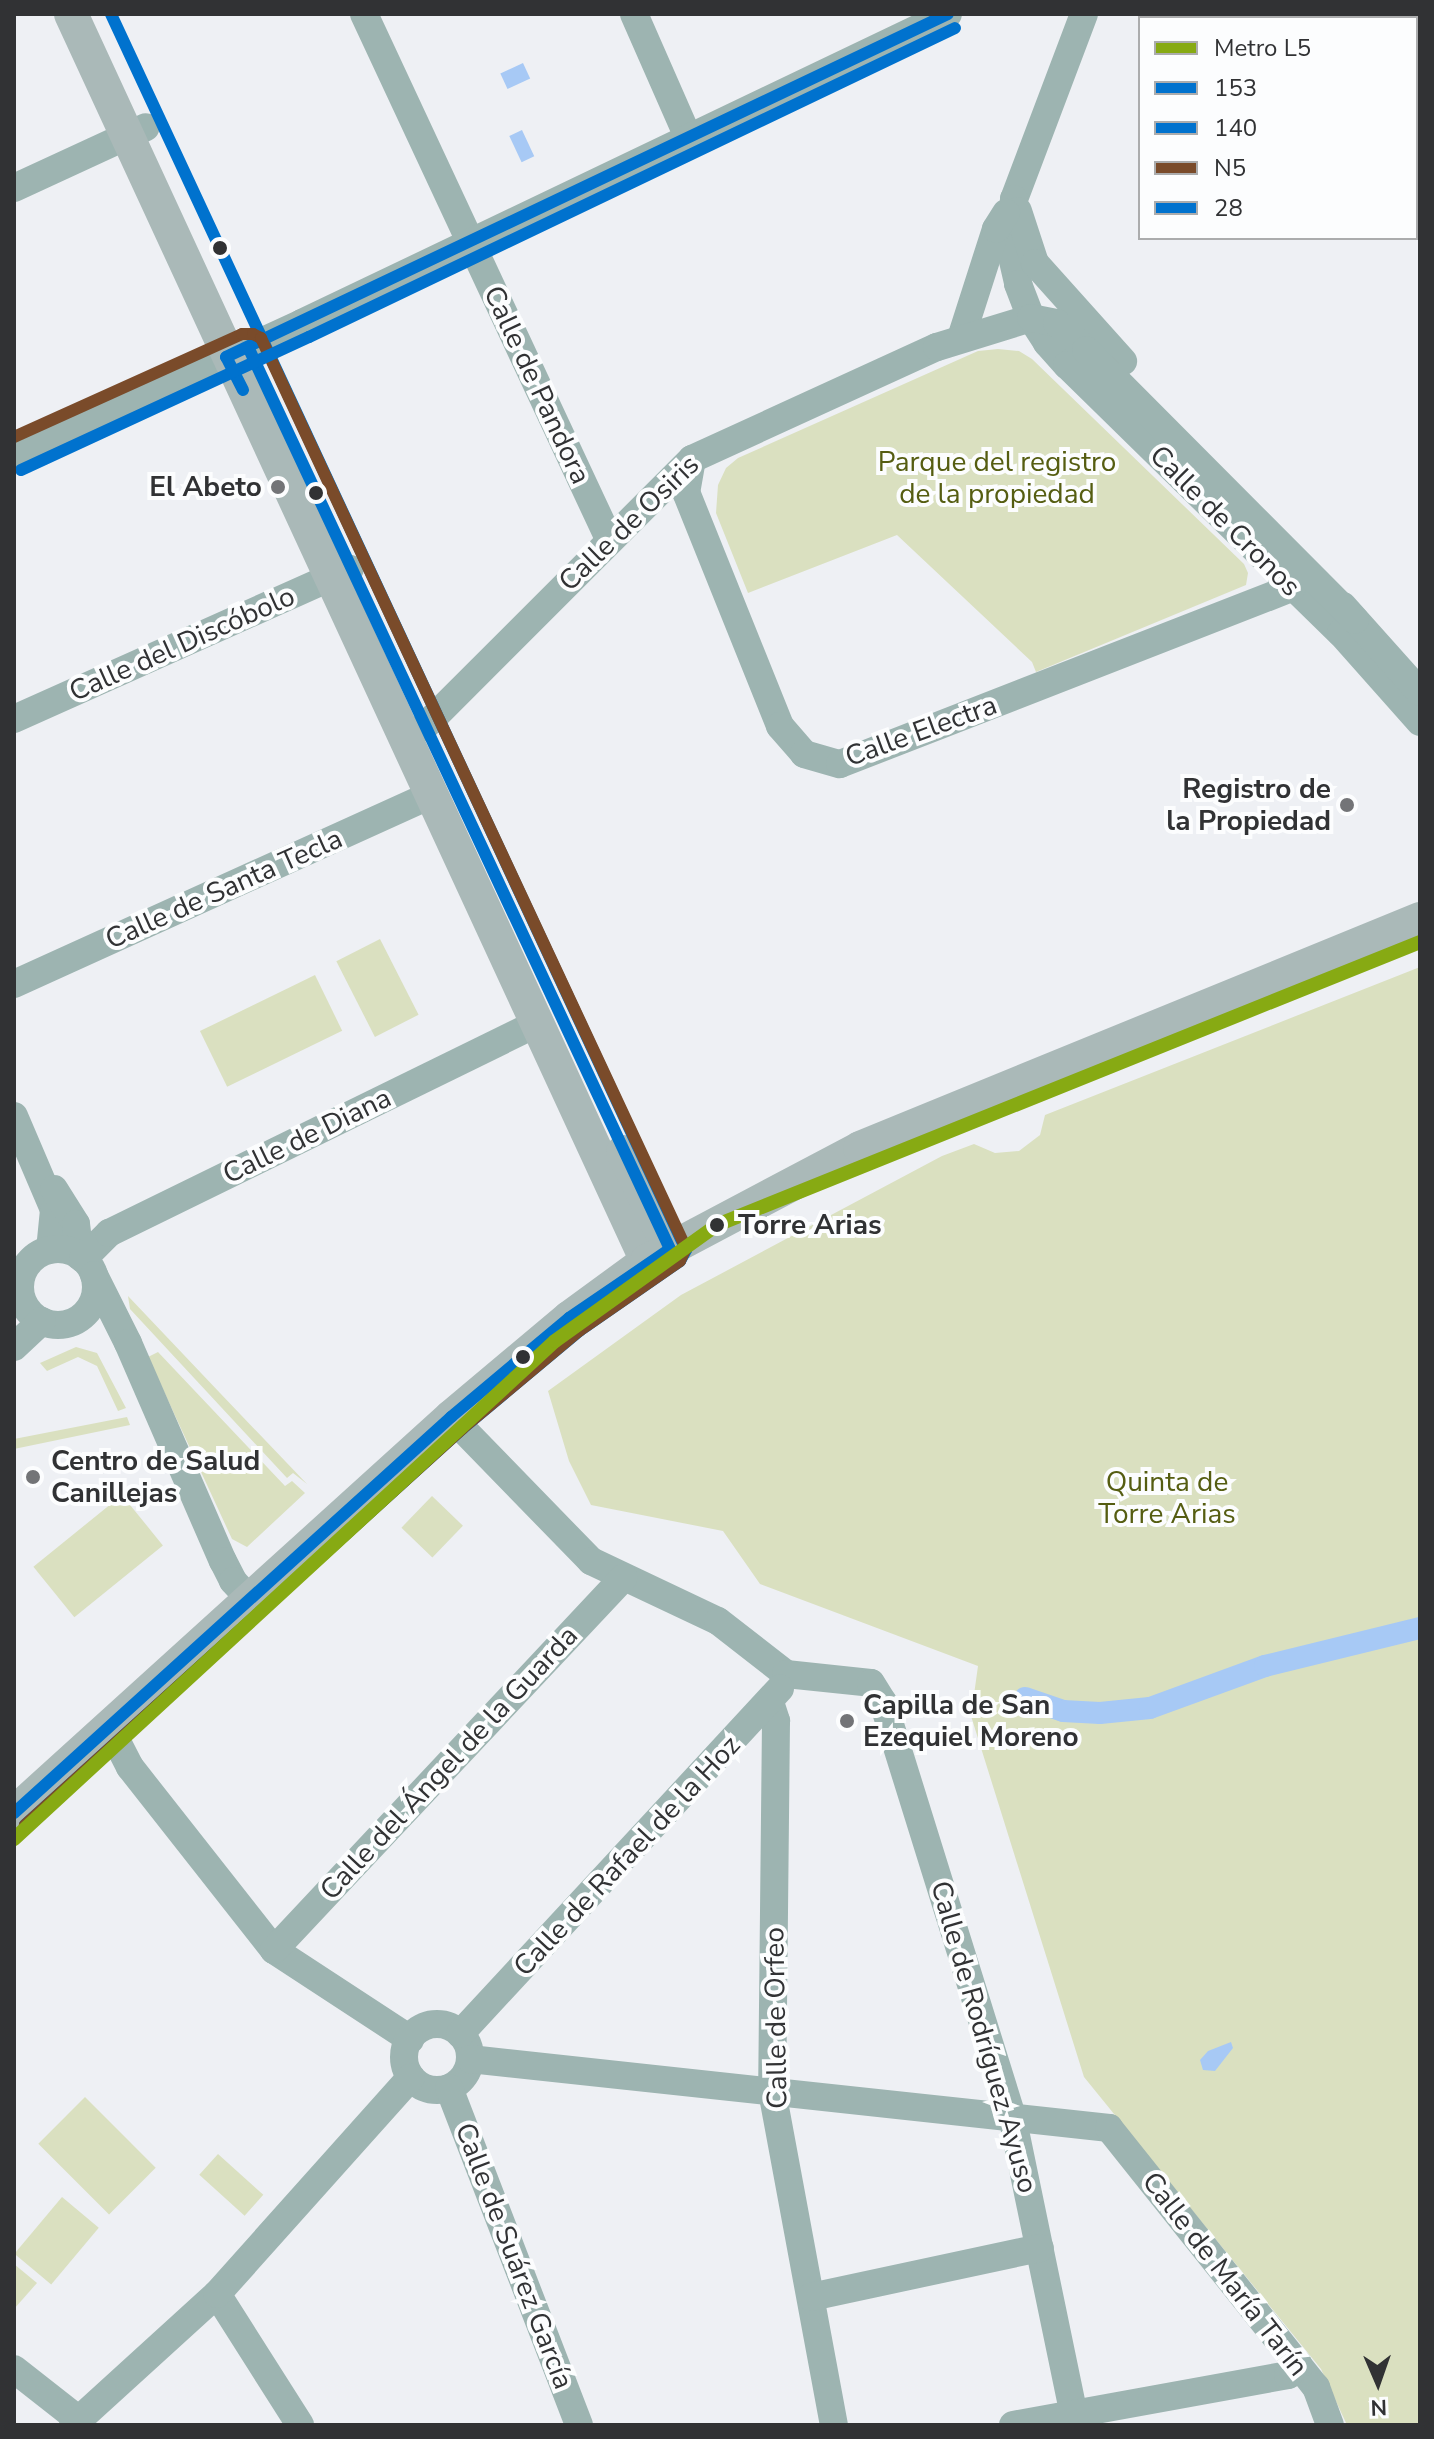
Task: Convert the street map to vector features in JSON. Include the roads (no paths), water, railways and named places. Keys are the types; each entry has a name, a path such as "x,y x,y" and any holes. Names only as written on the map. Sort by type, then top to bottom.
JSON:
{"main road":[{"path":"71,14 136,132 658,1255"},
{"path":"93,14 136,132"},
{"path":"417,735 433,794 538,1023 658,1255"},
{"path":"14,1813 451,1417 569,1318 658,1255 860,1148 1420,919"}],"street":[{"name":"Calle de Pandora","path":"364,14 609,539"},
{"path":"634,14 688,137"},
{"path":"14,455 238,353 948,14"},
{"name":"Calle de Cronos","path":"1084,14 1014,199 1010,248 1018,284 1031,318 1047,343 1067,365 1341,633 1420,722"},
{"path":"14,188 136,132"},
{"path":"961,338 996,229 1014,199"},
{"name":"Calle de Cronos","path":"1014,199 1035,263 1420,692"},
{"name":"Calle de Cronos","path":"1031,318 1057,323 1086,350 1355,620"},
{"name":"Calle de Osiris","path":"417,735 692,459 961,338 1031,318"},
{"name":"Calle Electra","path":"692,459 686,492 780,726 804,754 840,764 1292,588"},
{"name":"Calle del Discóbolo","path":"14,719 341,572"},
{"name":"Calle de Santa Tecla","path":"14,984 433,794"},
{"name":"Calle de Diana","path":"86,1264 109,1233 538,1023"},
{"path":"14,1116 54,1210 30,1261 20,1292 27,1310 42,1321 62,1325 80,1317 94,1298 76,1224 37,1166"},
{"path":"30,1261 71,1252 86,1264 128,1343 223,1561 233,1581 250,1599"},
{"path":"80,1317 128,1343"},
{"path":"14,1347 42,1321"},
{"path":"451,1417 591,1561 718,1621 786,1674"},
{"name":"Calle del Ángel de la Guarda","path":"274,1950 624,1577"},
{"name":"Calle de Rodríguez Ayuso","path":"786,1674 871,1683 883,1702 1012,2116 1075,2420"},
{"name":"Calle de Rafael de la Hoz","path":"465,2047 770,1702 781,1689 786,1674"},
{"name":"Calle de Orfeo","path":"770,1702 776,1721 772,2091 834,2425"},
{"path":"110,1728 130,1767 274,1950 410,2039"},
{"path":"465,2047 464,2076 449,2088 428,2089 411,2077 404,2058 410,2039 434,2025 444,2025 465,2047 772,2091 1012,2116"},
{"path":"14,2369 78,2423 217,2294 411,2077"},
{"name":"Calle de Suárez García","path":"449,2088 579,2425"},
{"name":"Calle de María Tarín","path":"1012,2116 1109,2128 1316,2387 1330,2425"},
{"path":"811,2297 1040,2248"},
{"path":"217,2294 300,2425"},
{"path":"1013,2425 1075,2420 1288,2375 1298,2364"}],"water":[{"path":"523,63 530,78 508,89 500,74"},
{"path":"522,130 534,156 522,162 509,136"},
{"path":"1231,2042 1233,2048 1215,2071 1203,2070 1200,2060 1208,2051"}],"waterway":[{"path":"1025,1698 1063,1711 1100,1713 1150,1708 1265,1666 1420,1628"}],"metro line":[{"name":"L5","path":"14,1839 555,1341 717,1225 1420,942"}],"place":[{"name":"El Abeto","path":"278,487"},
{"name":"Registro de la Propiedad","path":"1347,805"},
{"name":"Torre Arias","path":"717,1225"},
{"name":"Centro de Salud Canillejas","path":"33,1477"},
{"name":"Capilla de San Ezequiel Moreno","path":"847,1721"}],"park label":[{"name":"Parque del registro de la propiedad","path":"997,478"},
{"name":"Quinta de Torre Arias","path":"1167,1498"}]}
